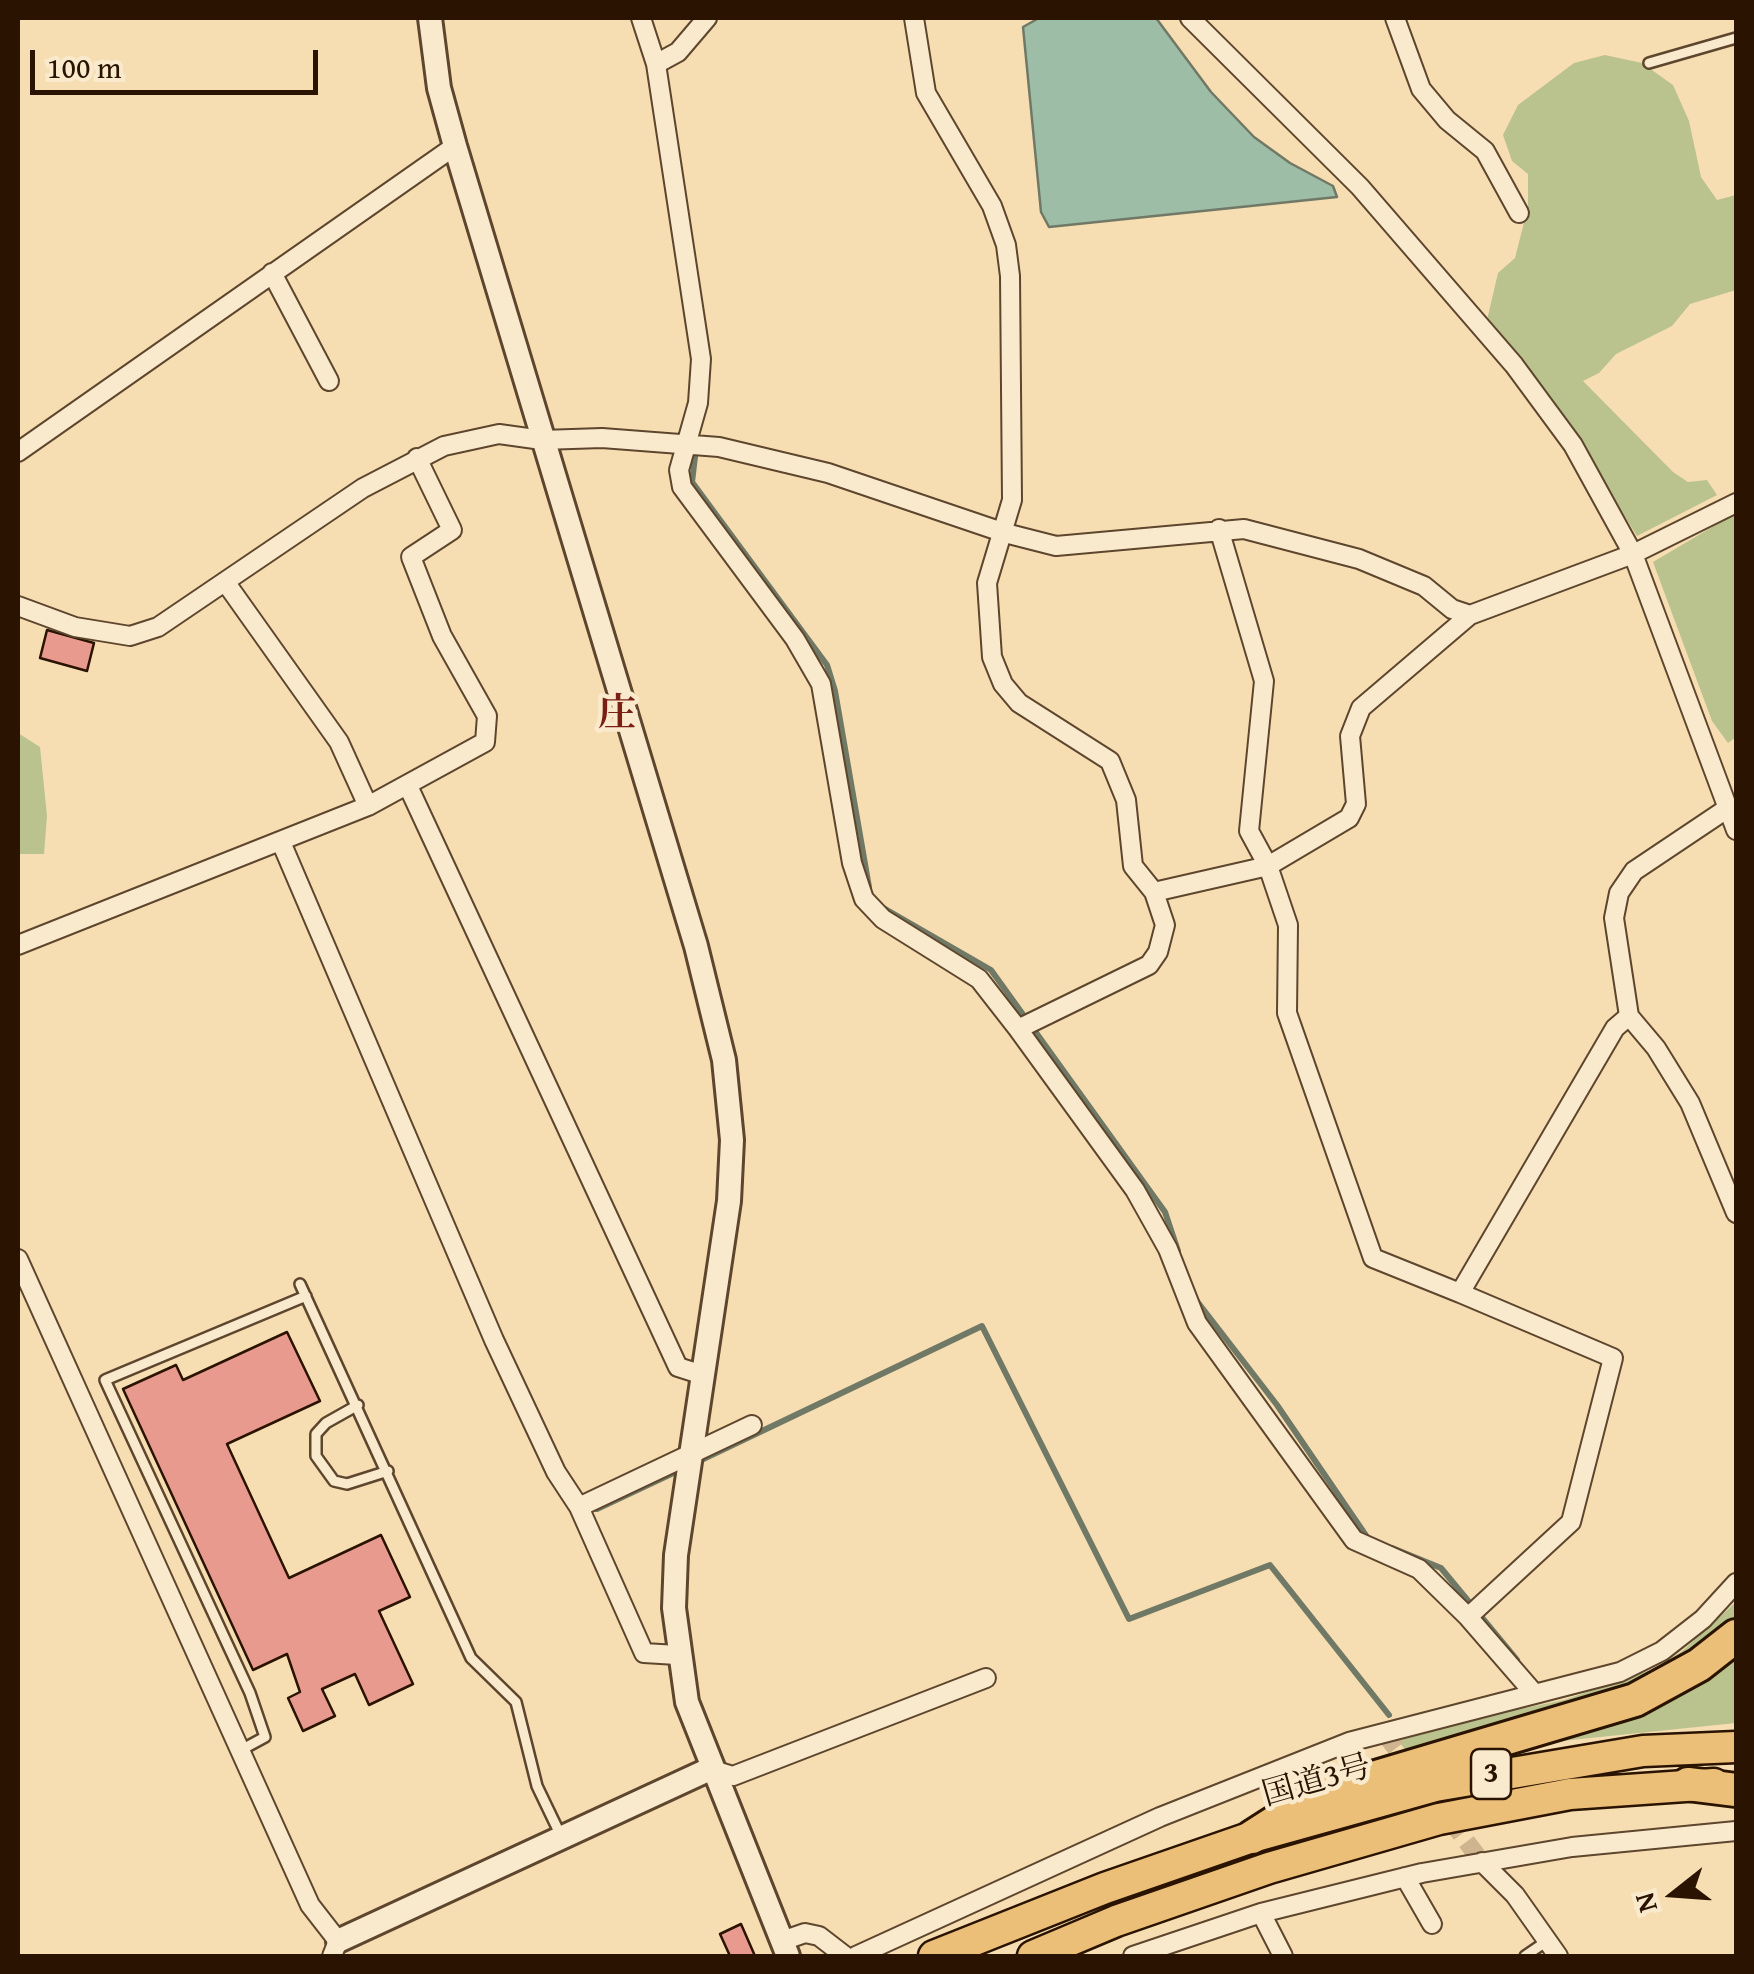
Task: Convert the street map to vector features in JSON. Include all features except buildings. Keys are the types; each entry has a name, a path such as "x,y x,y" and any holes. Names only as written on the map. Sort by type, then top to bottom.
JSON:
{"highway":[{"path":"1252,1837 1319,1794 1635,1700 1700,1665 1736,1636"},
{"name":"国道3号","path":"934,1956 1252,1837 1435,1786 1643,1750 1736,1747"},
{"path":"1688,1784 1736,1787"},
{"name":"3","path":"1033,1956 1116,1921 1269,1868 1439,1819 1570,1794 1688,1784"}],"street":[{"path":"430,18 439,88 455,146 696,946 724,1060 732,1140 729,1201 676,1555 677,1655 687,1702 710,1770 785,1949 805,1933 818,1936 845,1956"},
{"path":"640,18 656,64 701,359 698,402 678,470 682,487 794,639 821,684 852,863 864,899 883,919 979,979 1018,1028 1135,1190 1168,1250 1198,1323 1354,1540 1419,1569 1468,1617 1533,1692"},
{"path":"656,64 678,52 707,18"},
{"path":"914,18 926,93 951,142 980,183 1006,245 1013,328 1012,500 1005,534 986,583 992,657 1003,684 1019,703 1110,761 1122,780 1133,866 1154,892 1164,925 1158,952 1149,965 1018,1028"},
{"path":"1190,18 1360,187 1514,365 1573,445 1633,554 1736,830"},
{"path":"1395,18 1421,90 1447,120 1485,151 1519,213"},
{"path":"18,452 455,146"},
{"path":"272,273 329,381"},
{"path":"18,606 75,627 130,636 158,626 363,488 417,458 483,434 719,447 828,472 1005,534 1056,546 1219,529 1244,530 1358,559 1424,586 1452,609 1470,616"},
{"path":"18,945 368,806 408,786 416,776 478,749 488,730 487,716 442,636 411,557 452,530 417,458"},
{"path":"1154,892 1268,866 1349,818 1356,804 1350,736 1361,708 1470,616 1633,554 1736,503"},
{"path":"1219,529 1264,681 1249,831 1268,866 1288,925 1287,1013 1373,1258 1613,1358 1571,1522 1468,1617"},
{"path":"226,583 340,742 368,806"},
{"path":"408,786 678,1367 704,1375"},
{"path":"1728,808 1634,871 1619,892 1614,918 1629,1016 1690,1103 1736,1214"},
{"path":"280,842 494,1340 556,1472 578,1507 644,1653 677,1655"},
{"path":"1460,1293 1615,1028 1629,1016"},
{"path":"18,1259 310,1905 335,1949 561,1836 710,1770 732,1776 986,1678"},
{"path":"578,1507 752,1426"},
{"path":"856,1956 1160,1817 1348,1742 1620,1672 1662,1650 1703,1619 1736,1583"},
{"path":"1133,1956 1261,1913 1404,1877 1572,1847 1736,1831"},
{"path":"1482,1862 1515,1895 1552,1949"},
{"path":"1404,1877 1432,1924"},
{"path":"1261,1913 1282,1956"}],"lane":[{"path":"1649,63 1736,38"},
{"path":"300,1284 471,1658 516,1702 537,1786 561,1836"},
{"path":"241,1750 264,1738 250,1693 106,1380 306,1296"},
{"path":"358,1405 316,1434 316,1456 334,1481 346,1484 388,1471"},
{"path":"1525,1956 1552,1949"}],"shaded area":[{"path":"1039,18 1156,18 1211,92 1254,137 1290,163 1333,186 1337,197 1049,227 1041,212 1023,27"},
{"path":"1605,55 1642,63 1673,85 1689,121 1701,177 1717,200 1736,195 1736,290 1690,304 1672,326 1616,354 1599,373 1583,381 1673,472 1688,482 1707,480 1717,495 1637,536 1553,400 1487,320 1498,273 1515,258 1528,207 1528,174 1512,161 1503,135 1518,105 1574,63"},
{"path":"1736,513 1736,737 1728,743 1712,721 1653,562"},
{"path":"18,733 40,747 47,816 44,854 18,854"},
{"path":"1736,1602 1736,1622 1646,1686 1407,1752 1399,1742 1414,1731 1564,1700 1651,1670 1681,1652"},
{"path":"1736,1644 1736,1723 1542,1743"}],"waterway":[{"path":"695,457 692,482 827,665 835,691 869,887"},
{"path":"880,906 991,970 1165,1212 1178,1251"},
{"path":"1196,1300 1277,1405 1367,1537"},
{"path":"695,1463 982,1326 1129,1619 1270,1565 1389,1715"},
{"path":"597,1509 684,1468"},
{"path":"1392,1548 1441,1568 1517,1660"}],"tunnel":[{"path":"1385,1734 1482,1862"}],"district":[{"name":"庄","path":"617,715"}]}
